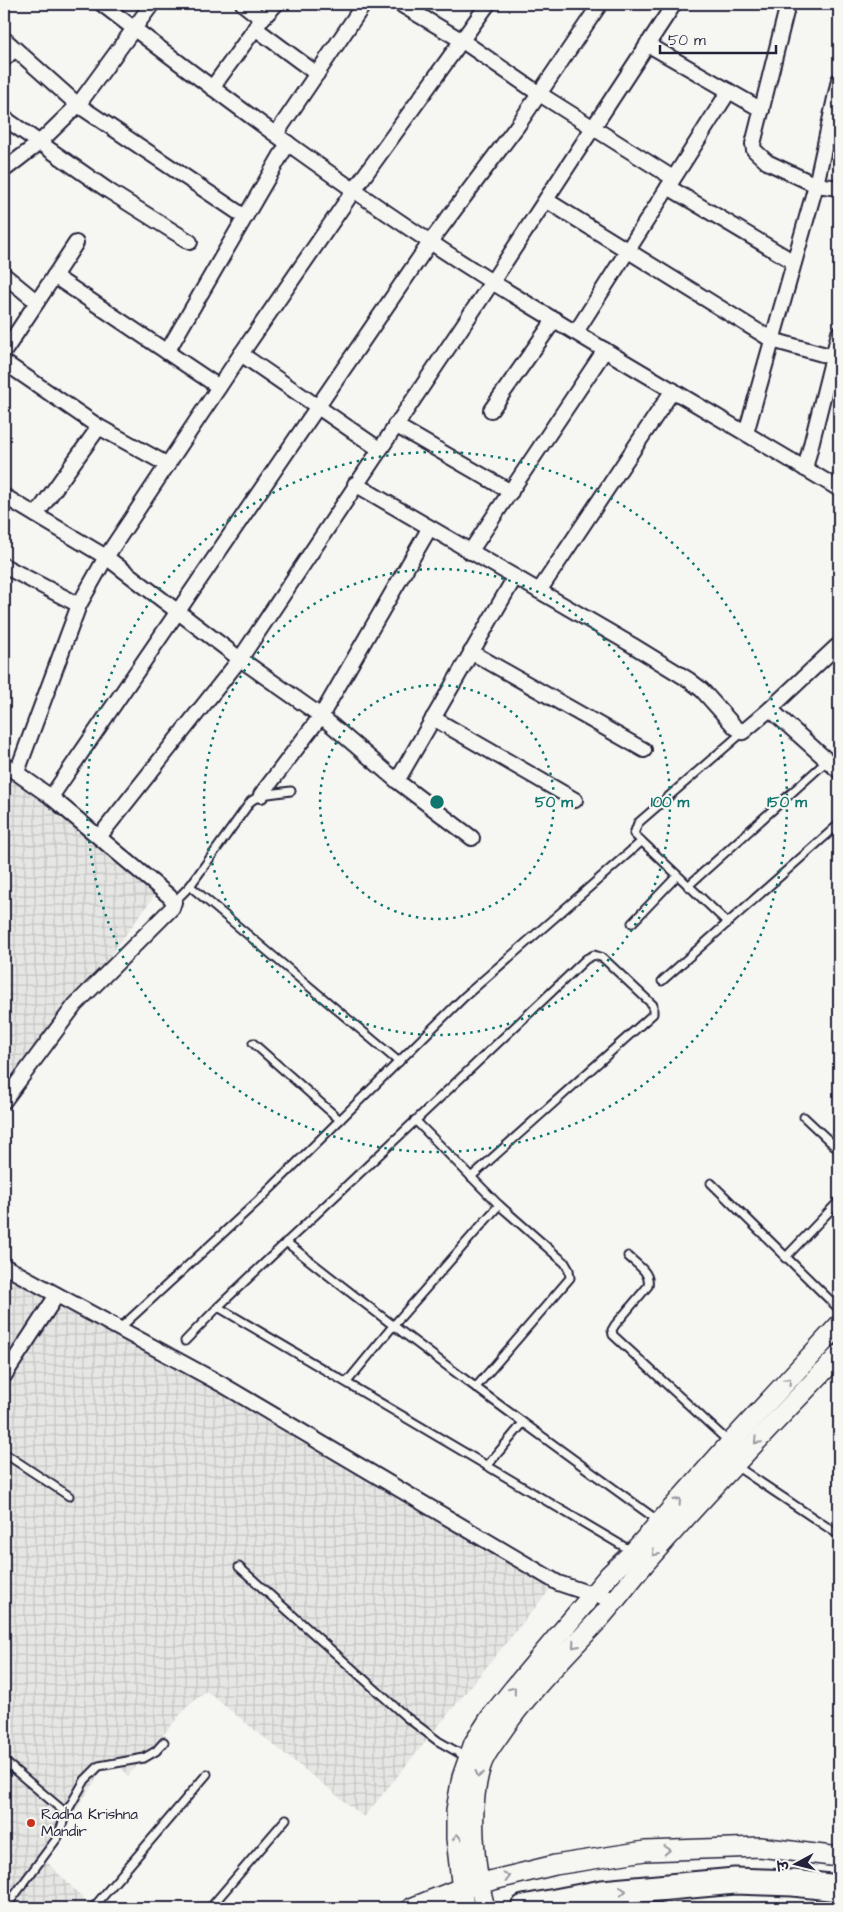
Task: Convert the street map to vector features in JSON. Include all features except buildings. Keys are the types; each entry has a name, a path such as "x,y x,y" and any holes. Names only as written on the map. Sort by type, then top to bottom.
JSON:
{"highway":[{"path":"524,1908 602,1892 735,1881 793,1883 839,1888"}],"street":[{"path":"102,4 288,143 354,190 492,282 839,489"},
{"path":"4,170 39,143 78,105 152,4"},
{"path":"243,4 259,23 317,74"},
{"path":"212,88 259,23 276,4"},
{"path":"276,134 364,4"},
{"path":"400,4 461,40 538,93 593,127 671,182 794,262"},
{"path":"17,772 79,604 106,557 241,354 354,190 488,4"},
{"path":"51,797 431,241 518,125 600,4"},
{"path":"99,837 240,659 379,448 492,282 674,4"},
{"path":"788,4 753,144 754,150 768,162 816,185 839,188"},
{"path":"4,39 78,105 245,217"},
{"path":"647,44 762,110"},
{"path":"4,59 15,49"},
{"path":"746,433 816,185 839,80"},
{"path":"576,332 728,91"},
{"path":"4,118 109,191 190,242"},
{"path":"167,352 288,143"},
{"path":"546,200 772,340 833,357"},
{"path":"4,352 76,243"},
{"path":"4,275 37,302"},
{"path":"54,276 219,387"},
{"path":"491,410 555,319"},
{"path":"804,468 839,333"},
{"path":"470,552 605,350"},
{"path":"241,354 379,448"},
{"path":"4,362 100,427 168,466"},
{"path":"539,590 673,390"},
{"path":"395,425 511,492"},
{"path":"36,515 100,427"},
{"path":"355,484 632,644 689,680 702,690 735,727 743,732 836,647"},
{"path":"4,496 106,557 240,659 321,716 397,781 472,838"},
{"path":"261,795 321,716 429,528"},
{"path":"4,566 79,604"},
{"path":"397,781 515,577"},
{"path":"471,652 644,750"},
{"path":"770,709 839,771"},
{"path":"433,718 575,800"},
{"path":"4,764 51,797 174,902 172,908 75,1005 4,1101"},
{"path":"4,1266 249,1400 558,1583 616,1600"},
{"path":"4,1376 57,1295"},
{"path":"485,1908 470,1886 456,1838 456,1810 462,1777 474,1743 490,1718 610,1575 839,1326"},
{"path":"464,1908 470,1886 475,1789 481,1764 514,1713 734,1465 839,1355"},
{"path":"411,1908 470,1886 555,1864 645,1851 760,1847 839,1857"}],"lane":[{"path":"728,923 641,842 634,834 634,830 638,823 743,732"},
{"path":"688,886 828,760"},
{"path":"174,902 190,886 251,801 261,795 291,791"},
{"path":"662,981 839,824"},
{"path":"119,1329 259,1200 464,997 641,842"},
{"path":"632,923 677,876"},
{"path":"190,886 399,1062"},
{"path":"185,1341 218,1307 415,1120 590,957 598,955 654,1004 653,1014 471,1177"},
{"path":"253,1042 340,1120"},
{"path":"804,1117 839,1150"},
{"path":"415,1120 499,1205 565,1263 569,1270 570,1278 476,1387"},
{"path":"711,1183 785,1258 839,1309"},
{"path":"785,1258 839,1201"},
{"path":"347,1382 393,1326 499,1205"},
{"path":"286,1242 393,1326 660,1522"},
{"path":"628,1256 648,1274 649,1281 648,1286 615,1325 612,1330 613,1335 730,1443"},
{"path":"218,1307 633,1552"},
{"path":"487,1466 523,1423"},
{"path":"4,1453 69,1496"},
{"path":"734,1465 839,1535"},
{"path":"239,1567 405,1716 438,1741 468,1758"},
{"path":"5,1908 58,1837 66,1813 85,1780 99,1766 144,1758 156,1751 164,1742"},
{"path":"4,1761 66,1813"},
{"path":"98,1906 207,1774"},
{"path":"210,1908 286,1819"}],"shaded area":[{"path":"4,772 16,777 155,895 4,1099"},
{"path":"4,1264 552,1587 364,1817 206,1691 186,1708 128,1776 112,1756 43,1858 93,1908 4,1908"}],"place":[{"name":"Radha Krishna Mandir","path":"31,1823"}]}
